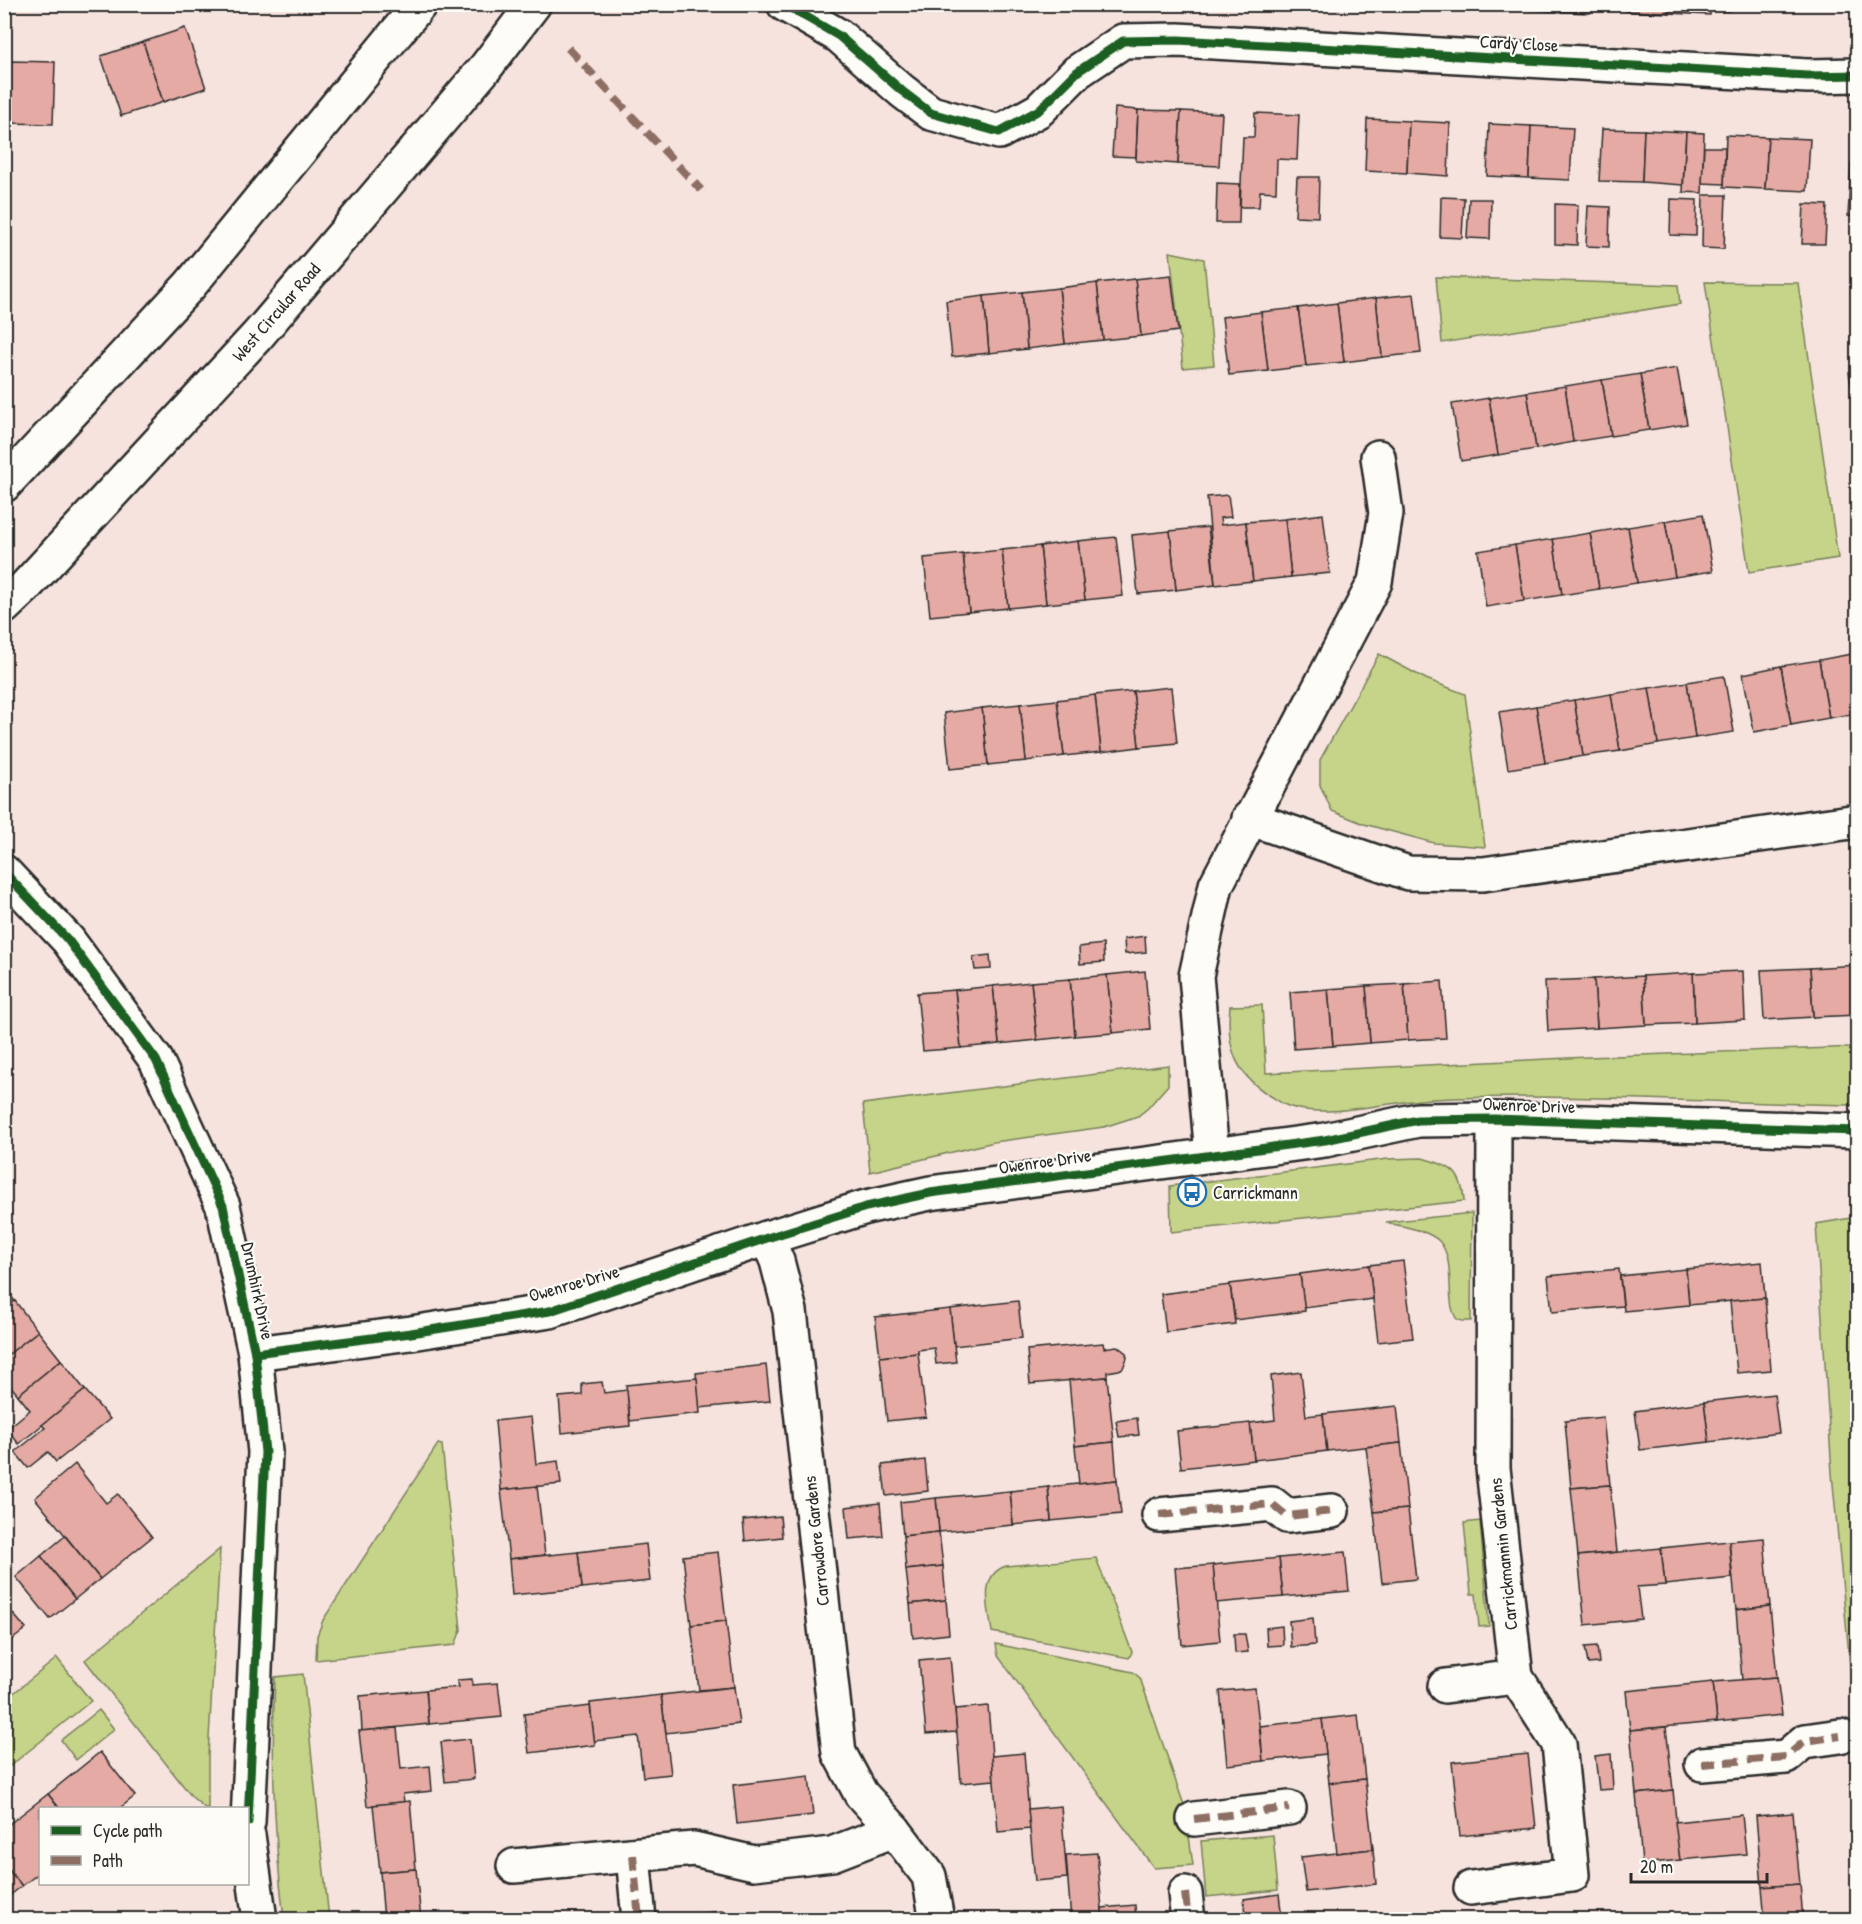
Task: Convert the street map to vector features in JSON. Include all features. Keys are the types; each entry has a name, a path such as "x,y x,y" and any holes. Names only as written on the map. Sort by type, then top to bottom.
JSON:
{"main road":[{"path":"4,485 190,285 420,4"},
{"name":"West Circular Road","path":"4,607 33,579 258,335 478,76 534,4"},
{"name":"Cardy Close","path":"784,4 839,36 902,91 932,113 999,132 1039,110 1077,72 1123,41 1178,40 1796,76 1857,75"},
{"path":"1212,1155 1196,976 1216,885 1249,818 1375,582 1386,513 1378,457"},
{"path":"1249,818 1408,873 1483,874 1857,821"},
{"name":"Drumhirk Drive","path":"4,872 68,940 156,1060 223,1206 255,1353 265,1452 249,1807"},
{"name":"Owenroe Drive","path":"255,1353 411,1333 550,1311 767,1238 866,1208 930,1193 1324,1140 1418,1120 1494,1119 1857,1131"},
{"name":"Carrickmannin Gardens","path":"1471,1888 1572,1875 1559,1744 1516,1677 1493,1468 1494,1119"},
{"name":"Carrowdore Gardens","path":"767,1238 777,1261 791,1321 839,1753 861,1794 894,1830 929,1876 937,1920"},
{"path":"1159,1515 1272,1504 1287,1516 1332,1511"},
{"path":"1445,1686 1516,1677"},
{"path":"1702,1764 1786,1757 1805,1741 1840,1736"},
{"path":"1194,1819 1289,1808"},
{"path":"514,1866 694,1849 754,1863 832,1854 894,1830"},
{"path":"249,1842 260,1920"},
{"path":"633,1855 639,1920"}],"green space":[{"path":"1170,252 1204,259 1214,365 1183,368"},
{"path":"1436,277 1678,285 1680,304 1442,343"},
{"path":"1705,282 1798,283 1838,558 1749,572"},
{"path":"1379,654 1426,679 1465,694 1485,847 1434,843 1364,824 1332,811 1320,785 1320,760"},
{"path":"1262,1005 1266,1073 1588,1057 1857,1047 1857,1105 1485,1097 1416,1100 1339,1110 1303,1110 1283,1104 1257,1086 1240,1067 1235,1057 1229,1033 1230,1006"},
{"path":"1168,1065 1168,1085 1138,1116 1104,1127 994,1142 870,1172 863,1104"},
{"path":"1422,1158 1453,1171 1461,1182 1464,1201 1171,1232 1170,1186 1388,1159"},
{"path":"1472,1213 1471,1321 1460,1321 1453,1312 1448,1259 1439,1241 1421,1231 1386,1222"},
{"path":"1858,1217 1857,1741 1832,1473 1816,1224"},
{"path":"438,1444 442,1445 461,1630 455,1645 316,1660 317,1636 323,1620"},
{"path":"1480,1521 1489,1626 1479,1627 1476,1594 1471,1594 1464,1523"},
{"path":"220,1549 208,1756 208,1807 204,1807 192,1797 85,1660"},
{"path":"1096,1558 1132,1652 1129,1658 992,1632 987,1594 988,1585 997,1571 1006,1566"},
{"path":"996,1644 1133,1672 1140,1678 1185,1808 1193,1865 1154,1868 998,1656"},
{"path":"57,1658 91,1701 5,1770 5,1700"},
{"path":"303,1674 329,1919 284,1919 273,1768 275,1677"},
{"path":"99,1710 114,1729 76,1760 61,1740"},
{"path":"1273,1835 1278,1890 1206,1897 1201,1841"}],"building":[{"path":"1507,4 1549,4 1548,11 1507,8"},
{"path":"1549,4 1591,4 1590,13 1548,11"},
{"path":"1626,4 1668,4 1668,13 1626,11"},
{"path":"1668,4 1710,4 1710,15 1668,13"},
{"path":"1710,4 1729,4 1729,11 1709,10"},
{"path":"1783,4 1835,4 1835,8 1783,6"},
{"path":"185,28 206,88 163,102 143,42"},
{"path":"143,42 163,102 121,116 101,56"},
{"path":"4,61 9,61 7,123 4,123"},
{"path":"9,61 55,62 53,124 7,123"},
{"path":"1115,108 1138,110 1136,157 1112,156"},
{"path":"1138,110 1181,111 1178,164 1136,161"},
{"path":"1181,111 1222,113 1219,166 1178,164"},
{"path":"1255,113 1299,115 1297,160 1277,159 1276,192 1260,191 1259,207 1240,207 1243,137 1254,137"},
{"path":"1367,119 1409,121 1407,173 1365,171"},
{"path":"1409,121 1450,123 1448,176 1407,173"},
{"path":"1489,124 1531,126 1529,178 1487,176"},
{"path":"1531,126 1573,128 1570,180 1529,178"},
{"path":"1602,129 1644,130 1642,182 1599,181"},
{"path":"1644,130 1686,132 1683,185 1642,182"},
{"path":"1686,132 1704,133 1702,193 1683,192"},
{"path":"1726,135 1768,137 1765,189 1724,187"},
{"path":"1768,137 1810,139 1807,191 1765,189"},
{"path":"1704,147 1725,147 1724,184 1702,183"},
{"path":"1851,164 1858,165 1858,217 1848,216"},
{"path":"1297,177 1319,177 1318,217 1295,216"},
{"path":"1217,183 1240,184 1239,223 1216,223"},
{"path":"1703,195 1726,195 1724,249 1702,248"},
{"path":"1441,197 1464,198 1462,238 1440,237"},
{"path":"1469,199 1491,199 1490,239 1467,238"},
{"path":"1671,199 1697,200 1696,236 1670,235"},
{"path":"1555,204 1578,205 1577,245 1555,244"},
{"path":"1804,204 1827,205 1825,244 1802,244"},
{"path":"1588,206 1610,207 1609,247 1586,246"},
{"path":"1171,275 1178,331 1141,336 1135,279"},
{"path":"1135,279 1141,336 1103,340 1097,283"},
{"path":"1097,283 1103,340 1065,344 1059,288"},
{"path":"1059,288 1065,344 1027,349 1022,292"},
{"path":"1022,292 1027,349 989,353 984,296"},
{"path":"1414,294 1421,353 1382,357 1376,298"},
{"path":"984,296 989,353 952,357 946,301"},
{"path":"1376,298 1382,357 1344,362 1337,303"},
{"path":"1337,303 1344,362 1306,366 1298,308"},
{"path":"1298,308 1306,366 1268,371 1261,312"},
{"path":"1261,312 1268,371 1229,375 1222,317"},
{"path":"1677,368 1687,424 1649,430 1640,374"},
{"path":"1858,370 1858,409 1855,410 1849,372"},
{"path":"1640,374 1649,430 1611,436 1602,380"},
{"path":"1602,380 1611,436 1573,442 1565,386"},
{"path":"1565,386 1573,442 1536,449 1527,392"},
{"path":"1527,392 1536,449 1498,455 1489,398"},
{"path":"1489,398 1498,455 1461,461 1452,404"},
{"path":"1228,495 1231,517 1220,518 1221,525 1246,522 1253,581 1215,585 1207,497"},
{"path":"1323,514 1330,573 1291,577 1285,519"},
{"path":"1703,514 1713,571 1675,577 1665,521"},
{"path":"1285,519 1291,577 1253,581 1246,522"},
{"path":"1665,521 1675,577 1637,583 1628,527"},
{"path":"1208,527 1215,585 1176,590 1170,531"},
{"path":"1628,527 1637,583 1599,589 1590,533"},
{"path":"1170,531 1176,590 1138,594 1132,535"},
{"path":"1590,533 1599,589 1562,595 1553,539"},
{"path":"1116,537 1123,596 1085,600 1078,541"},
{"path":"1553,539 1562,595 1524,601 1515,545"},
{"path":"1078,541 1085,600 1046,604 1040,546"},
{"path":"1515,545 1524,601 1486,607 1478,551"},
{"path":"1040,546 1046,604 1008,608 1002,550"},
{"path":"1002,550 1008,608 969,612 963,554"},
{"path":"963,554 969,612 930,616 924,558"},
{"path":"1857,653 1858,713 1829,718 1819,660"},
{"path":"1819,660 1829,718 1791,725 1781,666"},
{"path":"1781,666 1791,725 1754,732 1743,674"},
{"path":"1724,676 1734,732 1695,738 1687,682"},
{"path":"1687,682 1695,738 1658,744 1649,688"},
{"path":"1171,687 1177,743 1139,747 1133,691"},
{"path":"1649,688 1658,744 1620,751 1611,694"},
{"path":"1133,691 1139,747 1101,752 1095,695"},
{"path":"1611,694 1620,751 1583,756 1574,700"},
{"path":"1095,695 1101,752 1064,756 1057,700"},
{"path":"1057,700 1064,756 1026,761 1020,704"},
{"path":"1574,700 1583,756 1545,763 1536,706"},
{"path":"1020,704 1026,761 988,765 982,708"},
{"path":"1536,706 1545,763 1508,769 1499,712"},
{"path":"982,708 988,765 950,769 944,713"},
{"path":"1145,936 1146,952 1125,954 1124,939"},
{"path":"1103,944 1104,962 1080,964 1079,947"},
{"path":"990,955 991,969 975,970 973,957"},
{"path":"1858,965 1858,1015 1813,1017 1810,968"},
{"path":"1810,968 1813,1017 1764,1020 1761,970"},
{"path":"1145,971 1150,1029 1113,1033 1107,975"},
{"path":"1743,971 1745,1020 1695,1023 1693,973"},
{"path":"1693,973 1695,1023 1646,1025 1643,976"},
{"path":"1107,975 1113,1033 1075,1036 1070,979"},
{"path":"1643,976 1646,1025 1597,1028 1594,979"},
{"path":"1070,979 1075,1036 1037,1040 1031,982"},
{"path":"1594,979 1597,1028 1548,1031 1545,981"},
{"path":"1442,981 1446,1038 1408,1040 1404,984"},
{"path":"1031,982 1037,1040 999,1044 993,986"},
{"path":"1404,984 1408,1040 1370,1043 1366,986"},
{"path":"993,986 999,1044 961,1048 955,990"},
{"path":"1366,986 1370,1043 1333,1046 1328,989"},
{"path":"1328,989 1333,1046 1294,1049 1290,992"},
{"path":"955,990 961,1048 923,1051 917,993"},
{"path":"1403,1261 1413,1338 1378,1342 1369,1265"},
{"path":"1762,1262 1765,1298 1689,1305 1686,1269"},
{"path":"1369,1265 1373,1299 1304,1308 1300,1274"},
{"path":"1619,1269 1623,1306 1552,1312 1548,1276"},
{"path":"1686,1269 1689,1305 1624,1311 1620,1276"},
{"path":"1300,1275 1305,1311 1235,1320 1230,1284"},
{"path":"1230,1285 1235,1324 1166,1332 1161,1294"},
{"path":"4,1289 15,1301 4,1309"},
{"path":"1765,1298 1771,1370 1737,1373 1730,1301"},
{"path":"15,1301 38,1331 4,1358 4,1309"},
{"path":"1018,1301 1022,1338 954,1346 950,1309"},
{"path":"950,1309 956,1362 936,1364 934,1348 918,1350 918,1353 880,1357 875,1317"},
{"path":"38,1331 61,1360 18,1395 4,1378 4,1358"},
{"path":"1103,1343 1104,1348 1117,1346 1126,1353 1127,1358 1123,1368 1107,1372 1107,1377 1030,1384 1027,1350"},
{"path":"918,1353 926,1417 887,1421 880,1357"},
{"path":"61,1360 85,1390 19,1444 7,1429 30,1410 18,1395"},
{"path":"766,1365 770,1401 699,1408 696,1373"},
{"path":"1301,1372 1306,1416 1323,1414 1327,1451 1254,1460 1250,1423 1275,1420 1271,1376"},
{"path":"1107,1377 1114,1442 1075,1446 1069,1380"},
{"path":"697,1378 700,1413 630,1421 626,1385"},
{"path":"602,1382 604,1393 627,1390 630,1426 562,1433 559,1397 582,1395 582,1384"},
{"path":"85,1390 110,1419 56,1462 48,1452 28,1468 15,1452 45,1428 42,1425"},
{"path":"1774,1394 1779,1433 1709,1442 1704,1402"},
{"path":"1704,1402 1709,1442 1640,1450 1635,1411"},
{"path":"1397,1406 1401,1443 1327,1451 1323,1414"},
{"path":"531,1417 536,1464 558,1461 561,1484 501,1490 495,1421"},
{"path":"1603,1417 1610,1485 1571,1488 1565,1421"},
{"path":"1137,1418 1139,1435 1119,1437 1116,1421"},
{"path":"1250,1423 1254,1460 1181,1468 1177,1431"},
{"path":"1114,1442 1117,1480 1079,1484 1075,1446"},
{"path":"1401,1443 1408,1509 1374,1512 1366,1447"},
{"path":"925,1460 928,1491 886,1496 882,1465"},
{"path":"75,1464 106,1503 118,1494 152,1537 100,1579 35,1498"},
{"path":"1117,1480 1121,1514 1051,1521 1048,1487"},
{"path":"1610,1485 1617,1552 1578,1556 1571,1488"},
{"path":"537,1486 545,1555 509,1559 501,1490"},
{"path":"1048,1487 1051,1521 1013,1525 1010,1491"},
{"path":"1010,1491 1013,1525 939,1532 936,1498"},
{"path":"936,1498 939,1532 903,1536 900,1502"},
{"path":"880,1503 883,1536 849,1539 846,1507"},
{"path":"1408,1509 1416,1579 1382,1583 1374,1512"},
{"path":"780,1516 782,1537 745,1541 743,1520"},
{"path":"939,1532 943,1566 906,1570 903,1536"},
{"path":"65,1536 100,1579 75,1599 41,1556"},
{"path":"1764,1538 1770,1606 1736,1610 1729,1541"},
{"path":"1729,1541 1732,1578 1665,1585 1661,1548"},
{"path":"646,1544 650,1581 582,1588 578,1552"},
{"path":"1661,1548 1665,1585 1637,1587 1641,1619 1585,1625 1578,1556"},
{"path":"578,1552 582,1588 512,1595 509,1559"},
{"path":"718,1552 726,1621 691,1625 683,1556"},
{"path":"1345,1552 1349,1591 1283,1597 1279,1558"},
{"path":"41,1556 75,1599 50,1619 16,1577"},
{"path":"1279,1558 1283,1597 1216,1603 1213,1565"},
{"path":"1213,1565 1220,1641 1182,1645 1175,1568"},
{"path":"943,1566 946,1600 910,1604 906,1570"},
{"path":"946,1600 949,1634 913,1638 910,1604"},
{"path":"4,1603 26,1629 4,1646"},
{"path":"1770,1606 1777,1677 1742,1680 1736,1610"},
{"path":"1313,1618 1315,1645 1291,1647 1289,1621"},
{"path":"726,1621 734,1687 699,1690 691,1625"},
{"path":"1282,1626 1283,1645 1267,1646 1266,1628"},
{"path":"1234,1634 1245,1634 1248,1652 1235,1653"},
{"path":"1597,1646 1599,1663 1588,1664 1585,1647"},
{"path":"950,1657 957,1732 926,1734 919,1660"},
{"path":"1777,1677 1782,1715 1717,1722 1713,1682"},
{"path":"472,1679 472,1685 498,1683 502,1717 429,1724 426,1690 459,1687 457,1680"},
{"path":"1713,1682 1717,1722 1630,1730 1626,1691"},
{"path":"734,1687 739,1724 666,1733 661,1695"},
{"path":"1255,1688 1263,1761 1227,1765 1220,1691"},
{"path":"426,1690 429,1724 362,1731 360,1696"},
{"path":"661,1695 671,1774 643,1777 638,1736 594,1741 590,1703"},
{"path":"590,1706 595,1745 529,1753 524,1714"},
{"path":"988,1706 994,1780 961,1783 955,1709"},
{"path":"1358,1715 1365,1779 1329,1783 1322,1719"},
{"path":"1322,1719 1326,1754 1263,1761 1260,1726"},
{"path":"1666,1727 1673,1790 1636,1794 1630,1730"},
{"path":"397,1728 401,1769 430,1766 432,1791 403,1794 404,1802 367,1806 359,1731"},
{"path":"470,1739 474,1779 445,1782 441,1742"},
{"path":"100,1752 135,1796 121,1807 58,1807 48,1794"},
{"path":"1024,1753 1030,1829 998,1832 992,1756"},
{"path":"1528,1754 1536,1828 1460,1836 1452,1762"},
{"path":"1611,1754 1613,1789 1599,1790 1595,1756"},
{"path":"809,1776 813,1815 737,1824 733,1785"},
{"path":"1365,1779 1373,1849 1337,1853 1329,1783"},
{"path":"1673,1790 1680,1860 1642,1864 1636,1794"},
{"path":"48,1794 58,1807 39,1807 39,1873 22,1886 4,1864 4,1828"},
{"path":"410,1801 416,1869 380,1872 373,1805"},
{"path":"1061,1806 1067,1878 1035,1881 1028,1809"},
{"path":"1793,1813 1800,1884 1762,1887 1756,1816"},
{"path":"1742,1815 1746,1854 1680,1860 1675,1822"},
{"path":"1373,1849 1376,1884 1306,1892 1301,1857"},
{"path":"1097,1853 1103,1920 1071,1920 1066,1855"},
{"path":"4,1864 22,1886 4,1900"},
{"path":"416,1869 421,1920 384,1920 380,1872"},
{"path":"1800,1884 1803,1920 1765,1920 1762,1887"},
{"path":"1279,1894 1282,1920 1247,1920 1244,1899"},
{"path":"1135,1905 1136,1920 1103,1920 1102,1908"},
{"path":"722,1911 723,1920 688,1920 687,1915"}],"marked path":[{"path":"568,48 701,190"},
{"path":"1159,1515 1272,1504 1287,1516 1332,1511"},
{"path":"1702,1764 1786,1757 1805,1741 1840,1736"},
{"path":"1194,1819 1289,1808"},
{"path":"633,1855 639,1920"},
{"path":"1185,1893 1188,1920"}],"cycle path":[{"path":"784,4 839,36 931,113 999,132 1039,110 1077,72 1123,41 1178,40 1808,76 1858,75"},
{"path":"4,872 68,940 156,1060 223,1206 255,1353 265,1452 249,1807"},
{"path":"255,1353 411,1333 550,1311 866,1207 930,1193 1325,1140 1418,1120 1494,1119 1858,1131"}],"place":[{"name":"Carrickmann","path":"1192,1192"}]}
